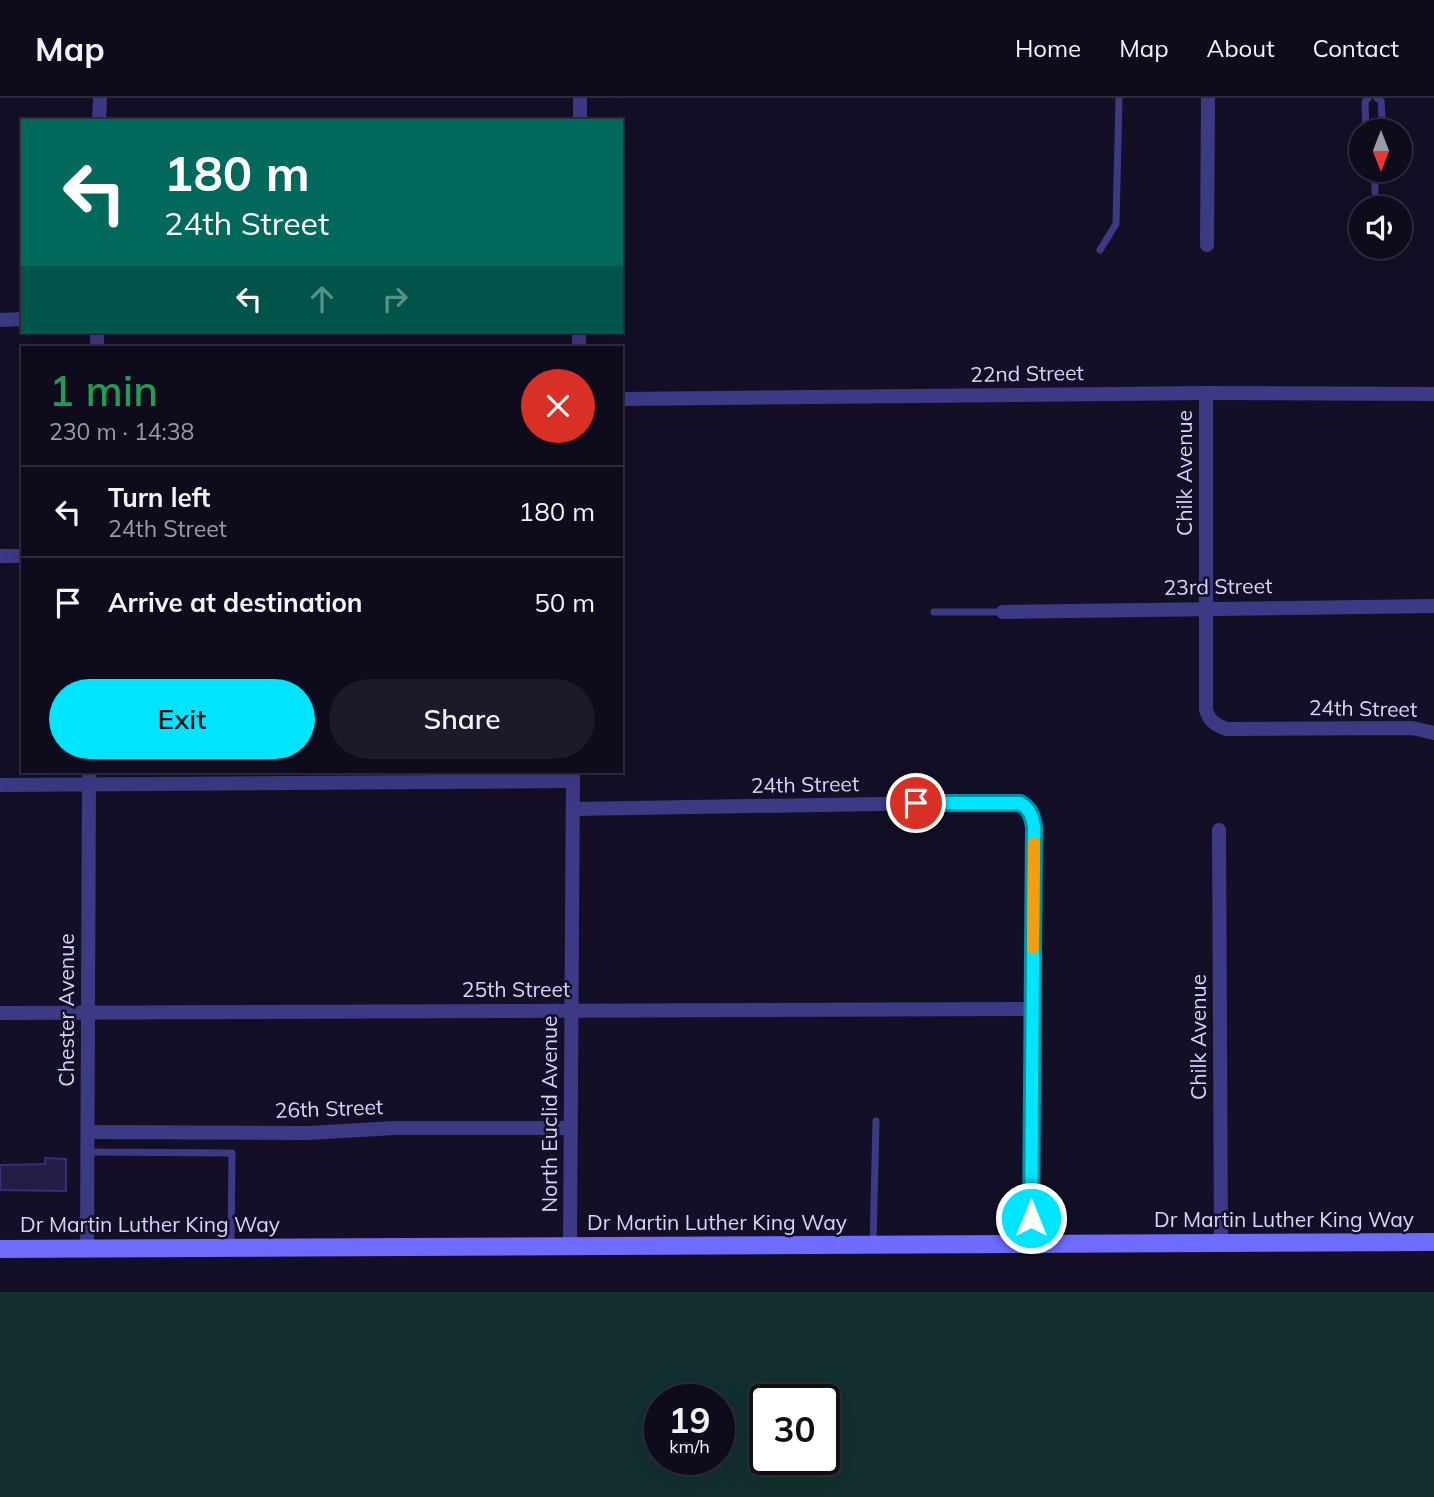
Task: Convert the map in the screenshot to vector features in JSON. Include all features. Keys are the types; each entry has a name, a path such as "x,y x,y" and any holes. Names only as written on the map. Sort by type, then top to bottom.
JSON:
{"street":[{"path":"99,119 100,98"},
{"path":"1207,245 1208,98"},
{"path":"580,99 580,119"},
{"path":"0,320 21,319"},
{"name":"22nd Street","path":"623,399 1206,393 1434,394"},
{"name":"Chilk Avenue","path":"1206,393 1206,710 1210,720"},
{"path":"0,556 21,556"},
{"name":"23rd Street","path":"1003,612 1434,607"},
{"name":"24th Street","path":"1210,720 1226,729 1412,728 1434,733"},
{"path":"0,785 89,778 573,776"},
{"name":"North Euclid Avenue","path":"570,1246 573,776"},
{"name":"Chester Avenue","path":"87,1248 89,778"},
{"name":"24th Street","path":"574,809 1020,803 1032,814 1034,827 1032,1009"},
{"name":"Chilk Avenue","path":"1219,830 1221,1243"},
{"path":"1031,1244 1032,1009"},
{"name":"25th Street","path":"0,1013 1032,1009"},
{"name":"26th Street","path":"88,1132 308,1133 395,1128 571,1128"},
{"name":"Dr Martin Luther King Way","path":"0,1249 1434,1242"}],"lane":[{"path":"1100,250 1115,225 1119,98"},
{"path":"1366,119 1365,102 1368,98"},
{"path":"1377,98 1381,101 1382,119"},
{"path":"1375,182 1375,192"},
{"path":"934,612 1003,612"},
{"path":"873,1245 876,1121"},
{"path":"88,1152 232,1153 231,1248"}],"green space":[{"path":"0,1292 1434,1292 1434,1497 0,1497"}],"building":[{"path":"45,1158 66,1159 66,1191 0,1190 0,1165 45,1164"}],"slow traffic":[{"path":"1033,948 1034,843"}],"route":[{"path":"916,803 1020,803 1032,814 1031,1218"}]}
